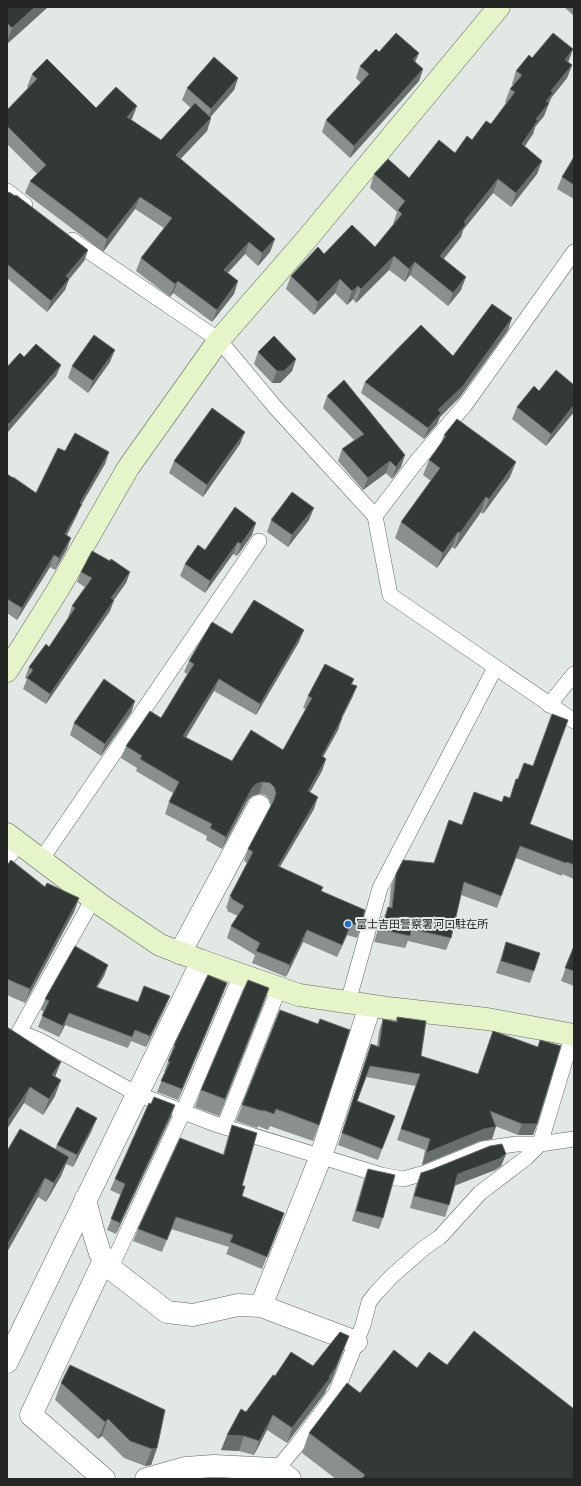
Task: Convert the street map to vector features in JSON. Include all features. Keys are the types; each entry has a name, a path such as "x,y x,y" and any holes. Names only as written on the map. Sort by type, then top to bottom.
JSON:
{"street":[{"path":"7,671 59,588 128,468 219,340 311,234 499,7"},
{"path":"180,953 259,806"},
{"path":"11,845 41,860 160,945 299,995 370,1006 487,1019 573,1034"},
{"path":"7,1362 202,961"},
{"path":"262,1306 321,1156 370,1006"},
{"path":"85,1200 100,1253 114,1271 167,1312 193,1315 238,1305 262,1306 356,1342"},
{"path":"104,1479 31,1415 108,1263"},
{"path":"146,1479 185,1468 214,1466 284,1474"}],"lane":[{"path":"7,190 37,213"},
{"path":"60,231 84,250 219,340 275,407 375,516 390,595 574,721"},
{"path":"375,516 417,461 464,405 574,252"},
{"path":"41,860 259,541"},
{"path":"348,1002 380,888 496,668"},
{"path":"549,704 574,674"},
{"path":"94,899 19,1032 41,1041 137,1094 224,1127 381,1174 404,1179 483,1149 516,1144 540,1144 574,1140"},
{"path":"108,1263 183,1112 241,975"},
{"path":"224,1127 279,988"},
{"path":"284,1474 298,1444 336,1393 356,1342 369,1302 392,1276 424,1248 440,1238 480,1193 512,1169 540,1144 573,1034"}],"building":[{"path":"7,7 35,7 12,28 7,23"},
{"path":"396,33 419,53 413,60 423,69 354,146 326,120 369,74 360,66 376,49 379,52"},
{"path":"553,33 573,49 565,60 572,65 551,91 553,93 546,101 549,103 536,119 538,120 522,144 542,161 516,193 498,179 464,222 466,224 440,256 466,277 453,293 415,262 409,269 394,256 361,289 358,286 352,291 340,279 318,302 291,276 318,247 324,254 352,225 375,247 402,214 398,210 405,201 374,174 388,159 409,178 439,140 455,153 467,136 472,140 486,121 491,124 515,92 510,89 522,75 516,71 529,55 532,58"},
{"path":"214,57 238,78 211,109 187,88"},
{"path":"47,59 96,108 116,87 137,106 127,117 161,140 195,103 211,118 176,155 275,239 262,253 249,242 224,270 238,281 217,310 178,281 175,284 141,258 172,218 140,197 107,239 30,181 46,165 7,126 7,110 37,79 32,74"},
{"path":"574,157 574,185 562,177"},
{"path":"9,192 15,196 16,195 88,250 66,276 69,279 51,301 7,264 7,194"},
{"path":"492,304 512,318 463,386 438,410 441,413 428,428 365,382 421,325 453,356"},
{"path":"94,335 115,350 93,381 72,366"},
{"path":"274,336 296,359 284,371 277,371 258,352"},
{"path":"36,344 61,365 9,424 7,423 7,367 20,353 24,357"},
{"path":"556,370 574,385 574,405 551,434 517,407 534,386 539,391"},
{"path":"344,380 405,455 396,467 390,461 368,478 342,449 364,434 327,396"},
{"path":"212,408 245,432 207,485 174,461"},
{"path":"457,419 516,462 489,499 486,497 460,533 458,532 443,553 401,522 440,468 429,460 446,436 444,435"},
{"path":"75,433 109,452 80,503 82,504 65,534 71,538 59,558 54,555 22,608 7,599 7,474 36,493 58,448 65,451"},
{"path":"292,492 314,508 292,535 271,520"},
{"path":"235,507 256,523 241,544 238,542 210,581 185,564 198,545 205,550"},
{"path":"92,551 110,561 111,559 130,572 111,598 114,600 50,694 27,678 33,670 29,667 46,644 49,647 75,608 72,606 92,578 81,572"},
{"path":"254,600 304,630 260,704 219,679 183,736 232,761 251,730 283,750 312,698 308,696 325,664 354,679 351,684 357,686 322,756 326,759 308,791 318,797 278,866 323,887 321,891 365,910 361,926 351,924 342,945 307,930 290,965 256,951 260,943 231,926 244,906 232,899 230,896 253,852 248,849 274,800 276,793 274,787 270,783 263,782 256,784 252,788 226,837 210,828 212,824 169,802 179,782 140,759 142,756 126,746 150,711 161,718 194,664 189,661 212,622 232,634"},
{"path":"104,679 135,701 105,744 74,723"},
{"path":"552,714 568,720 530,824 574,841 574,865 520,846 501,896 464,882 451,938 411,929 410,936 379,929 382,917 385,918 388,907 392,908 396,874 403,860 434,863 449,820 462,825 474,792 502,802 504,796 510,798 516,779 518,779 524,763 533,766"},
{"path":"11,860 45,887 47,883 79,898 30,989 7,979 7,865"},
{"path":"506,942 540,953 534,971 501,961"},
{"path":"75,946 108,965 96,987 138,1002 144,986 170,996 150,1036 135,1030 132,1037 69,1013 63,1026 42,1016 49,1001 45,999"},
{"path":"574,946 574,971 565,968"},
{"path":"208,975 227,983 182,1089 161,1081 170,1062 168,1061 175,1046 174,1045"},
{"path":"248,980 269,988 225,1099 201,1090"},
{"path":"280,1010 318,1024 320,1019 350,1030 319,1125 276,1109 274,1114 242,1105"},
{"path":"397,1017 426,1021 421,1056 478,1074 493,1031 538,1047 540,1040 561,1046 537,1124 522,1124 490,1111 496,1127 484,1129 426,1153 430,1139 401,1129 420,1074 370,1066 357,1101 395,1116 382,1149 342,1133 371,1044 379,1047 383,1019 397,1022"},
{"path":"7,1027 61,1062 52,1075 61,1080 49,1099 30,1087 7,1122"},
{"path":"154,1097 175,1105 120,1223 111,1219 125,1184 115,1179 149,1103 151,1104"},
{"path":"77,1107 97,1118 77,1155 57,1145"},
{"path":"232,1125 257,1133 242,1186 245,1186 242,1196 284,1213 267,1257 230,1242 233,1235 176,1217 167,1240 138,1229 180,1138 224,1155"},
{"path":"20,1129 69,1157 54,1183 45,1178 7,1245 7,1151"},
{"path":"502,1144 506,1154 499,1159 458,1174 449,1205 414,1196 421,1173 490,1146"},
{"path":"368,1169 395,1175 383,1218 356,1211"},
{"path":"474,1331 574,1409 574,1479 363,1479 362,1478 365,1475 309,1433 347,1383 360,1393 394,1350 417,1368 429,1352 447,1365"},
{"path":"340,1332 349,1336 336,1367 329,1377 330,1378 292,1428 273,1415 259,1441 244,1436 227,1435 241,1409 246,1412 273,1375 275,1376 291,1352 313,1366"},
{"path":"70,1365 165,1410 157,1448 152,1449 130,1441 108,1419 105,1422 61,1383"}],"place":[{"name":"富士吉田警察署河口駐在所","path":"348,924"}]}
